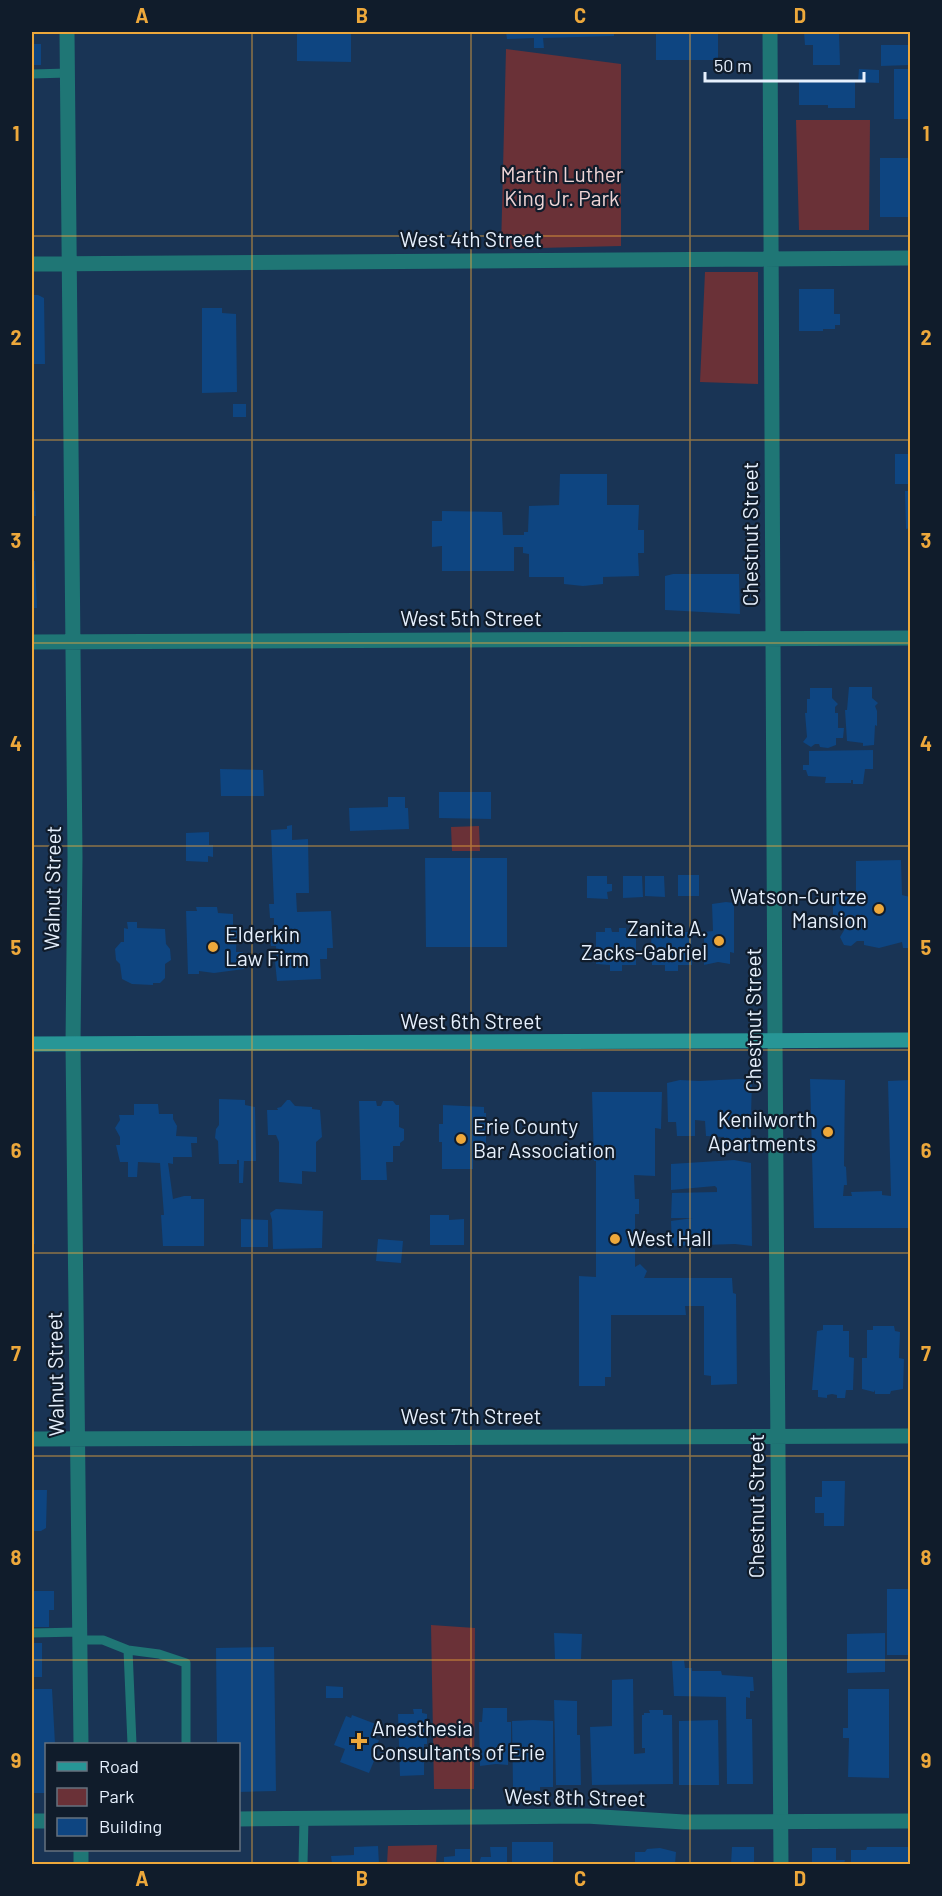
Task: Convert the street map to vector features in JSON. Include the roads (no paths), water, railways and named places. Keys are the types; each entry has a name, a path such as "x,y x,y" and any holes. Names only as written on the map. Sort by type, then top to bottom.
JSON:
{"main road":[{"name":"West 6th Street","path":"32,1044 910,1040"}],"street":[{"name":"Walnut Street","path":"67,32 74,641 73,1044 81,1743"},
{"name":"Chestnut Street","path":"770,32 774,1041 781,1864"},
{"name":"West 4th Street","path":"32,264 910,258"},
{"name":"West 5th Street","path":"32,642 910,638"},
{"name":"West 7th Street","path":"32,1439 910,1436"},
{"name":"West 8th Street","path":"240,1819 586,1816 684,1822 910,1821"}],"lane":[{"path":"32,74 68,73"},
{"path":"32,1633 104,1640 128,1650 159,1654 186,1662 186,1743"},
{"path":"128,1650 132,1743"},
{"path":"303,1864 304,1819"}],"place":[{"name":"Watson-Curtze Mansion","path":"879,909"},
{"name":"Zanita A. Zacks-Gabriel","path":"719,941"},
{"name":"Elderkin Law Firm","path":"213,947"},
{"name":"Kenilworth Apartments","path":"828,1132"},
{"name":"Erie County Bar Association","path":"461,1139"},
{"name":"West Hall","path":"615,1239"},
{"name":"Anesthesia Consultants of Erie","path":"359,1741"}],"park label":[{"name":"Martin Luther King Jr. Park","path":"562,187"}]}
